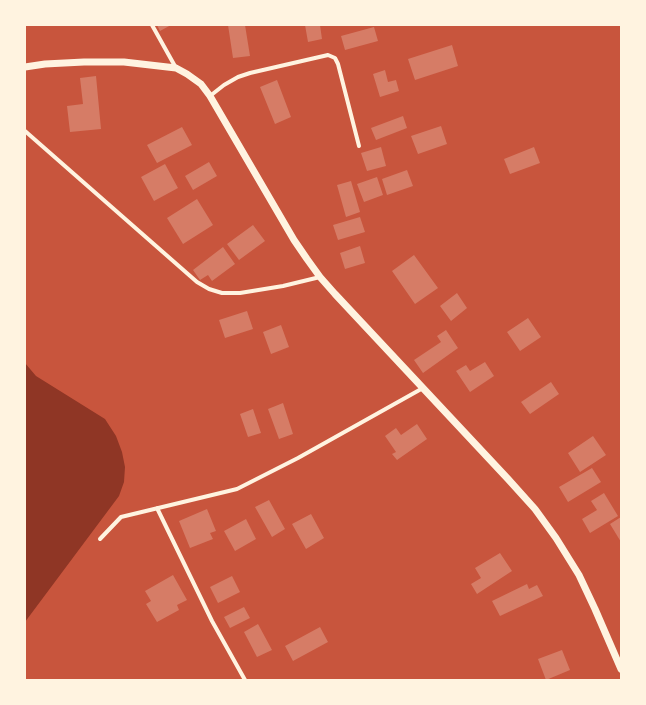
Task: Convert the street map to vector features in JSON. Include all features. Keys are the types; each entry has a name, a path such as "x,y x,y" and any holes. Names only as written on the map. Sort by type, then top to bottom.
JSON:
{"street":[{"path":"152,25 176,68"},
{"path":"210,96 224,85 238,77 328,55 335,58 338,64 359,146"},
{"path":"25,67 45,64 84,62 132,63 176,68 200,84 210,96 294,240 320,277 535,509 556,538 578,575 595,609 621,669"},
{"path":"25,131 197,282 209,289 222,294 240,293 283,286 320,277"},
{"path":"100,539 121,517 237,489 298,458 423,388"},
{"path":"157,508 212,622 245,680"}],"shaded area":[{"path":"25,363 36,376 105,419 116,436 122,452 125,467 124,482 119,496 25,622"}],"building":[{"path":"157,25 171,25 160,31"},
{"path":"228,25 245,25 250,56 233,58"},
{"path":"305,25 320,25 322,39 308,42"},
{"path":"374,27 378,41 345,50 341,36"},
{"path":"452,45 458,66 415,80 408,59"},
{"path":"385,70 388,82 396,80 399,91 380,97 373,74"},
{"path":"96,76 101,129 70,132 67,106 83,104 80,78"},
{"path":"277,80 291,117 275,124 260,87"},
{"path":"403,116 407,128 376,140 371,128"},
{"path":"441,126 447,144 418,154 411,136"},
{"path":"182,127 192,145 157,163 147,145"},
{"path":"381,147 386,166 367,171 361,153"},
{"path":"534,147 540,163 510,174 504,159"},
{"path":"209,162 217,176 193,190 185,176"},
{"path":"165,164 178,188 154,201 141,177"},
{"path":"407,170 413,186 387,195 382,179"},
{"path":"377,177 383,195 364,202 357,184"},
{"path":"351,181 360,212 346,217 337,185"},
{"path":"197,199 213,225 183,244 167,218"},
{"path":"360,217 365,232 338,240 333,225"},
{"path":"253,225 265,241 239,260 227,244"},
{"path":"360,246 365,263 345,269 340,253"},
{"path":"223,247 235,264 212,281 208,275 200,280 193,270"},
{"path":"414,255 438,288 415,304 392,271"},
{"path":"457,293 467,308 451,321 440,306"},
{"path":"247,311 253,329 225,338 219,320"},
{"path":"528,318 541,337 520,351 507,332"},
{"path":"281,325 289,347 271,354 263,332"},
{"path":"446,330 458,348 423,373 414,360 441,342 437,336"},
{"path":"485,362 494,376 470,392 456,371 466,365 470,371"},
{"path":"551,382 559,394 530,414 521,402"},
{"path":"283,403 293,434 279,439 268,409"},
{"path":"253,409 261,433 248,437 240,414"},
{"path":"417,424 427,439 397,460 392,454 396,452 385,436 396,428 401,435"},
{"path":"593,436 606,455 580,472 568,453"},
{"path":"592,468 601,482 568,502 559,487"},
{"path":"604,493 618,516 590,533 582,519 597,510 591,501"},
{"path":"269,500 285,529 272,537 255,507"},
{"path":"207,509 216,531 210,533 213,539 190,548 179,521"},
{"path":"311,514 324,538 306,549 292,524"},
{"path":"621,517 621,542 610,524"},
{"path":"246,519 256,539 235,551 224,531"},
{"path":"500,553 512,571 477,594 471,584 481,578 475,568"},
{"path":"173,575 187,600 177,605 179,610 157,622 146,604 151,601 145,591"},
{"path":"232,576 240,592 218,603 210,587"},
{"path":"527,584 529,589 537,585 543,596 500,616 492,601"},
{"path":"244,607 250,618 230,628 224,617"},
{"path":"258,624 272,650 257,657 244,632"},
{"path":"320,627 328,642 293,661 285,646"},
{"path":"562,650 570,670 546,680 538,659"}]}
